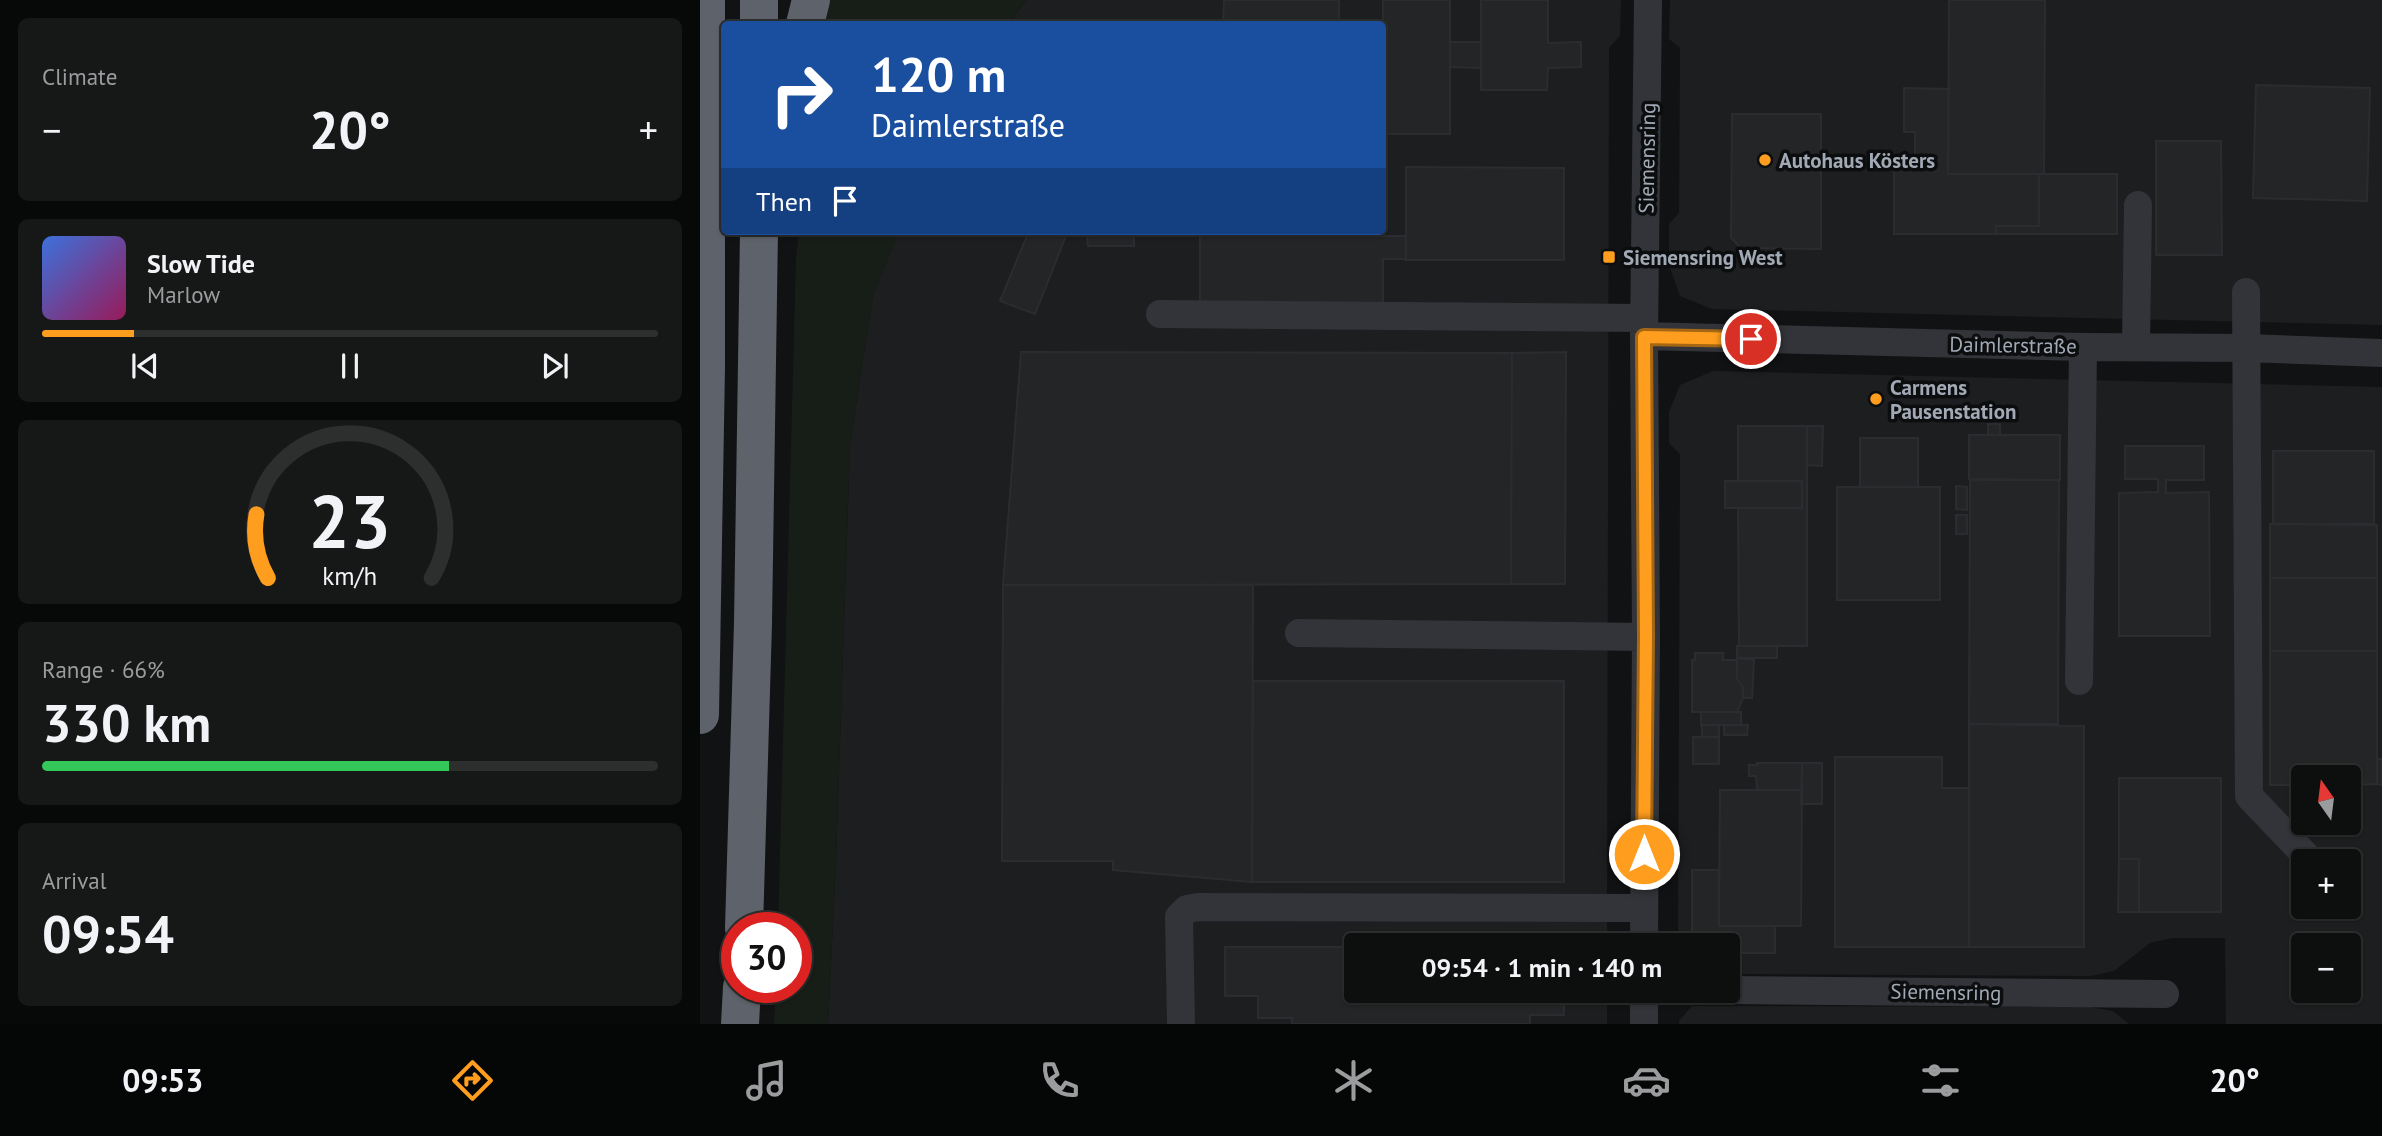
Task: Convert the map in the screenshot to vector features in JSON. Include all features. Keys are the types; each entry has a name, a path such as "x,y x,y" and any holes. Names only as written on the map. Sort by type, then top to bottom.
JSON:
{"highway":[{"path":"700,715 706,381 706,0"},
{"path":"759,0 759,21"},
{"path":"805,21 811,0"},
{"path":"744,912 759,235"},
{"path":"759,310 775,268 781,235"},
{"path":"740,1024 741,1003"}],"street":[{"name":"Siemensring","path":"1644,933 1644,327 1648,0"},
{"path":"2136,348 2138,205"},
{"path":"2246,292 2249,796 2299,849"},
{"name":"Daimlerstraße","path":"1160,314 1644,327 2083,347 2246,348 2382,353"},
{"path":"2079,681 2083,347"},
{"path":"1299,633 1646,636"},
{"path":"1181,1024 1179,917 1187,909 1644,908"},
{"name":"Siemensring","path":"1740,990 2165,994"},
{"path":"1644,1003 1644,1024"}],"shaded area":[{"path":"825,0 1026,0 1011,21 822,21"},
{"path":"1026,0 1621,0 1620,36 1609,48 1607,933 1344,933 1344,1003 1607,1003 1607,1024 828,1024 850,444 873,295 897,235 1386,235 1386,21 1011,21"},
{"path":"1670,0 2382,0 2382,325 1712,309 1680,296 1669,265 1669,224 1679,213 1680,48 1669,39"},
{"path":"799,235 897,235 873,295 850,444 828,1024 774,1024 775,1003 812,1003 812,912 778,912"},
{"path":"1713,371 2382,387 2382,1024 2226,1024 2225,938 2172,938 2150,943 2114,971 2091,976 1740,974 1740,933 1678,933 1680,454 1669,443 1669,412 1680,385"},
{"path":"1692,1006 2090,1007 2113,1011 2129,1024 1679,1024"}],"building":[{"path":"1224,0 1339,0 1339,21 1223,21"},
{"path":"1383,0 1450,0 1450,134 1386,134 1386,21 1383,21"},
{"path":"1481,0 1548,0 1548,43 1581,42 1581,67 1548,68 1547,90 1481,90"},
{"path":"1949,0 2045,0 2044,174 1948,174"},
{"path":"1450,42 1481,42 1481,68 1450,67"},
{"path":"2256,85 2370,88 2367,201 2253,198"},
{"path":"1904,88 1949,89 1948,174 2039,174 2039,226 1996,226 1996,234 1894,234 1894,158 1915,158 1915,132 1904,132"},
{"path":"1732,114 1821,114 1821,249 1741,248 1731,238"},
{"path":"2156,141 2221,141 2222,255 2156,255"},
{"path":"1406,167 1564,168 1564,260 1406,260"},
{"path":"2039,174 2117,174 2117,234 1996,234 1996,226 2039,226"},
{"path":"1027,235 1134,235 1134,246 1088,246 1087,236 1066,236 1035,314 1000,301"},
{"path":"1200,235 1406,236 1406,259 1383,259 1383,305 1200,305"},
{"path":"1021,352 1512,353 1511,584 1003,585"},
{"path":"1566,352 1565,584 1511,584 1512,353"},
{"path":"1988,424 2000,424 2000,435 1988,435"},
{"path":"1738,426 1807,426 1807,646 1739,646 1738,508 1802,508 1802,481 1738,481"},
{"path":"1807,426 1823,426 1822,466 1807,465"},
{"path":"1969,435 2060,435 2060,480 1969,479"},
{"path":"1860,438 1918,438 1918,487 1860,487"},
{"path":"2125,446 2204,446 2204,480 2166,480 2166,493 2209,492 2210,636 2119,636 2119,493 2158,492 2158,479 2125,479"},
{"path":"2273,451 2374,451 2374,524 2273,524"},
{"path":"1970,480 2059,480 2058,724 1969,724"},
{"path":"1725,481 1802,481 1802,508 1725,508"},
{"path":"1956,486 1967,487 1967,510 1956,509"},
{"path":"1837,487 1940,487 1940,600 1837,600"},
{"path":"1956,515 1967,515 1967,534 1956,534"},
{"path":"2270,524 2377,525 2377,578 2270,578"},
{"path":"2270,578 2377,578 2377,651 2270,651"},
{"path":"1003,585 1253,585 1252,882 1113,870 1113,861 1002,861"},
{"path":"1737,646 1777,646 1777,658 1737,658"},
{"path":"2270,651 2377,651 2377,784 2361,785 2361,765 2291,765 2291,785 2270,785"},
{"path":"1695,653 1723,653 1723,660 1737,660 1737,678 1743,687 1743,698 1737,712 1692,712 1692,660 1695,660"},
{"path":"1737,658 1754,660 1752,698 1743,698 1743,687 1737,678"},
{"path":"1253,681 1564,681 1564,882 1252,882"},
{"path":"1701,712 1741,712 1741,725 1701,725"},
{"path":"1969,724 2084,726 2084,947 1969,947"},
{"path":"1702,725 1719,725 1719,737 1702,737"},
{"path":"1724,725 1748,725 1747,735 1724,735"},
{"path":"1693,737 1719,737 1719,764 1693,764"},
{"path":"1835,757 1942,757 1942,788 1969,788 1969,947 1835,947"},
{"path":"2377,759 2382,759 2382,785 2377,784"},
{"path":"1802,763 1802,790 1757,790 1756,776 1749,776 1749,765"},
{"path":"1802,763 1822,763 1822,804 1801,804"},
{"path":"2119,778 2221,778 2221,912 2139,912 2139,859 2119,859"},
{"path":"1720,790 1802,790 1801,926 1719,926"},
{"path":"2119,859 2139,859 2139,912 2118,912"},
{"path":"1692,870 1719,870 1719,926 1775,926 1775,953 1740,953 1740,933 1692,933"},
{"path":"1225,947 1344,947 1344,1003 1564,1003 1564,1015 1530,1015 1530,1024 1292,1024 1292,1018 1258,1018 1258,996 1225,996"}],"place":[{"name":"Autohaus Kösters","path":"1765,160"},
{"name":"Siemensring West","path":"1609,257"},
{"name":"Carmens Pausenstation","path":"1876,399"}],"route":[{"path":"1644,854 1644,337 1751,339"}]}
